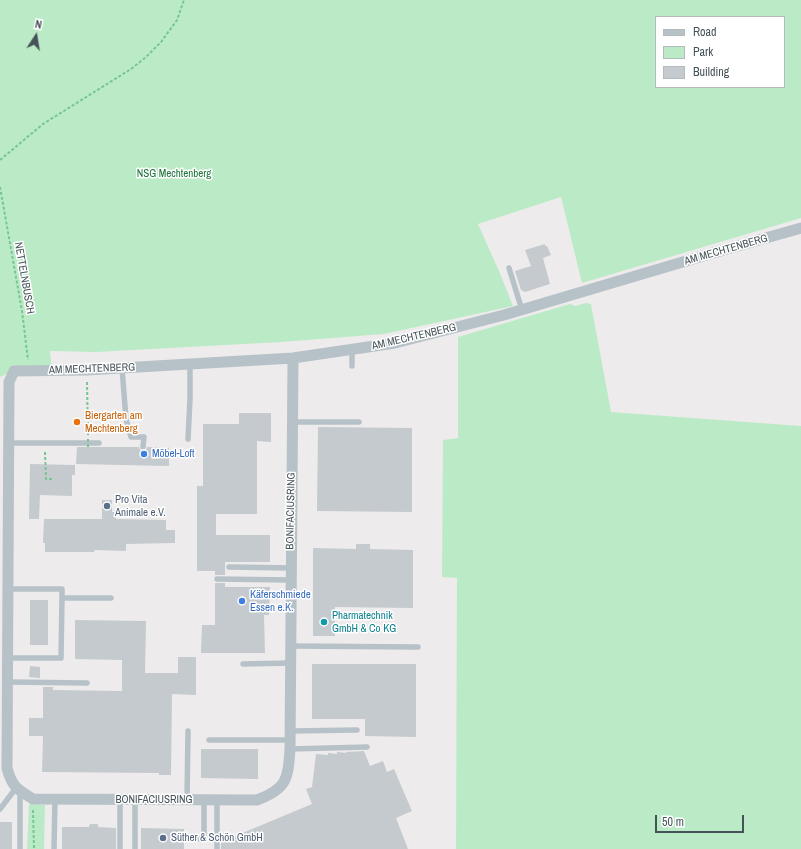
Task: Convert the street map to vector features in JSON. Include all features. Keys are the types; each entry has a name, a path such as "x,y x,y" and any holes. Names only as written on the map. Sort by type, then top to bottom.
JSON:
{"street":[{"name":"AM MECHTENBERG","path":"8,444 9,382 14,371 122,368 293,358 395,343 522,310 801,228"},
{"name":"BONIFACIUSRING","path":"33,799 257,800 271,795 287,777 289,771 290,740 293,358"},
{"path":"8,444 4,553 8,589 8,768 10,778 18,790 33,799"}],"lane":[{"path":"509,268 522,310"},
{"path":"352,350 352,366"},
{"path":"188,439 190,364"},
{"path":"122,368 126,419 131,437 144,437 143,447"},
{"path":"292,422 359,422"},
{"path":"8,444 99,443"},
{"path":"229,567 291,568"},
{"path":"217,579 291,580"},
{"path":"8,589 62,589 61,658 8,658"},
{"path":"62,598 111,598"},
{"path":"290,646 418,646"},
{"path":"243,664 290,663"},
{"path":"8,682 87,683"},
{"path":"290,740 357,730"},
{"path":"187,800 188,731"},
{"path":"209,740 290,740 367,747"},
{"path":"0,809 18,790"},
{"path":"18,790 20,849"},
{"path":"54,849 55,799"},
{"path":"120,800 120,849"},
{"path":"135,800 135,849"},
{"path":"189,838 204,838 204,800"},
{"path":"217,800 217,849"}],"path":[{"path":"0,160 43,124 131,69 146,57 161,42 177,20 184,0"},
{"name":"NETTELNBUSCH","path":"0,187 22,311 28,356 28,371"},
{"path":"88,386 88,446"},
{"path":"43,443 46,457 46,479 53,479"},
{"path":"33,799 34,849"}],"green space":[{"name":"NSG Mechtenberg","path":"0,0 801,0 801,218 582,283 561,197 478,224 513,306 384,334 281,342 96,352 50,351 52,370 13,371 0,377"},
{"path":"586,303 591,304 611,412 801,426 801,849 456,849 457,578 442,577 443,440 458,438 458,337 570,304 575,306"},
{"path":"29,804 45,805 44,849 27,849"}],"building":[{"path":"545,244 551,255 543,258 550,284 525,292 521,290 515,271 531,266 525,250"},
{"path":"239,413 271,413 271,442 257,441 257,514 216,514 216,535 270,535 270,562 225,562 225,575 215,575 215,571 197,571 197,486 203,486 203,424 239,424"},
{"path":"318,427 412,428 412,512 317,511"},
{"path":"77,447 139,447 140,450 143,451 146,450 147,447 169,448 169,466 76,464"},
{"path":"30,464 75,465 75,475 72,475 72,496 40,495 39,519 29,519"},
{"path":"102,500 112,500 112,512 116,512 116,519 166,520 166,530 175,530 175,543 126,544 126,551 95,550 94,552 45,552 45,543 43,543 44,519 102,519"},
{"path":"356,544 370,544 370,549 413,550 413,608 335,607 335,636 313,636 313,548 356,549"},
{"path":"215,583 225,583 225,587 270,587 269,615 264,615 265,653 201,653 202,625 215,625"},
{"path":"30,600 48,600 48,645 30,645"},
{"path":"75,620 146,621 145,673 178,673 178,657 196,657 196,695 172,694 171,775 159,775 159,773 42,772 43,736 29,736 29,718 43,718 43,687 53,687 53,690 122,691 122,660 75,659"},
{"path":"312,664 416,664 416,737 365,736 365,719 312,719"},
{"path":"30,666 40,667 40,678 29,677"},
{"path":"201,749 258,749 258,779 201,778"},
{"path":"364,751 370,766 383,761 387,772 394,769 412,811 396,818 408,849 221,849 221,842 312,804 306,789 312,787 316,754 328,755 328,753 337,754 337,752 346,753"},
{"path":"0,822 12,822 12,849 0,849"},
{"path":"90,824 98,824 98,827 116,828 116,849 62,849 62,827 89,827"},
{"name":"Süther & Schön GmbH","path":"141,828 184,829 184,849 141,849"}],"place":[{"name":"Biergarten am Mechtenberg","path":"77,422"},
{"name":"Möbel-Loft","path":"144,454"},
{"name":"Pro Vita Animale e.V.","path":"107,506"},
{"name":"Käferschmiede Essen e.K.","path":"242,601"},
{"name":"Pharmatechnik GmbH & Co KG","path":"324,622"},
{"name":"Süther & Schön GmbH","path":"163,838"}]}
